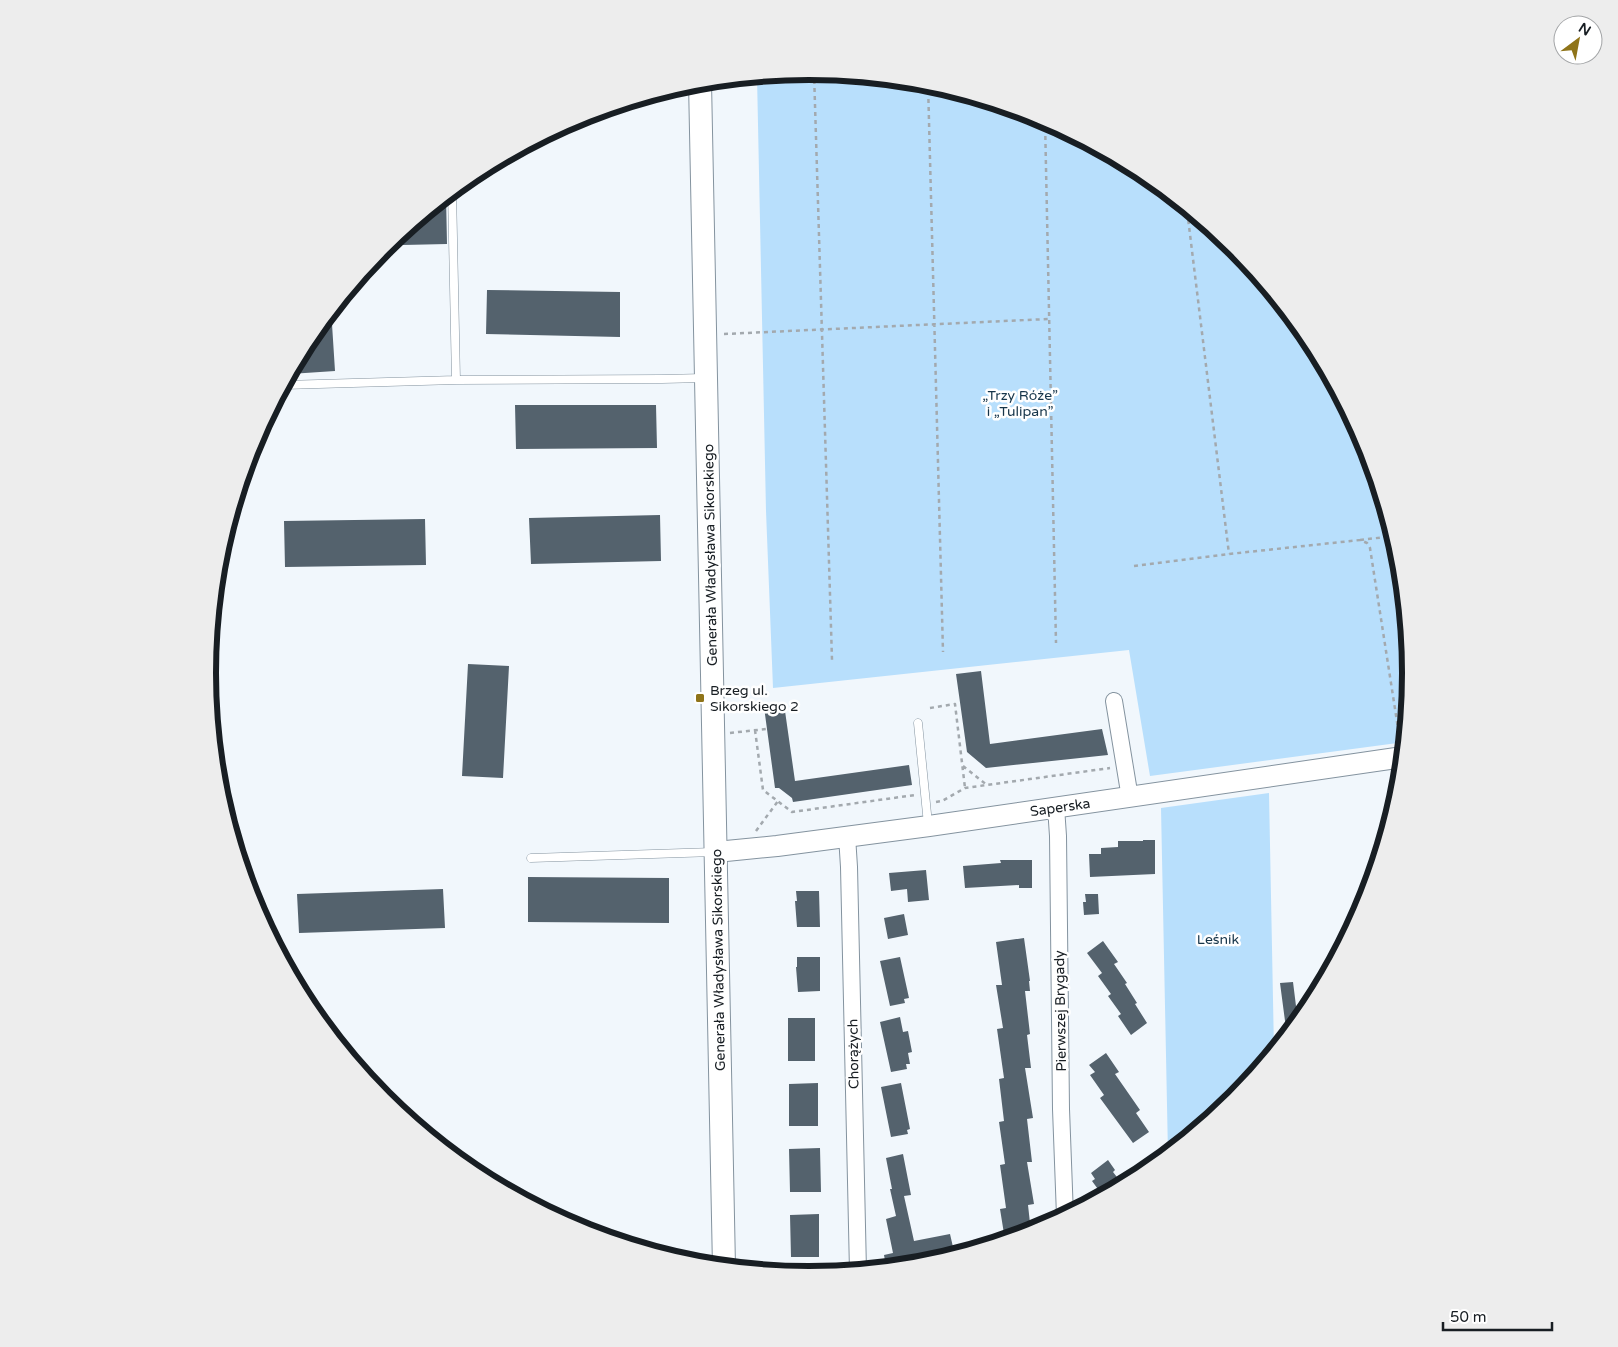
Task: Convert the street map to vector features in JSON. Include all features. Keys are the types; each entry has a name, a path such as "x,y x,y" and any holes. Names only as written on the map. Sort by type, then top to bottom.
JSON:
{"main road":[{"name":"Generała Władysława Sikorskiego","path":"700,90 724,1261"}],"street":[{"path":"1114,702 1130,798"},
{"name":"Saperska","path":"716,852 928,826 1396,758"},
{"name":"Pierwszej Brygady","path":"1056,807 1058,836 1061,1110 1065,1209"},
{"name":"Chorążych","path":"846,836 849,867 858,1265"}],"lane":[{"path":"452,200 456,380"},
{"path":"291,385 456,380 652,380 706,378"},
{"path":"918,723 928,826"},
{"path":"531,858 716,852"}],"path":[{"path":"814,80 832,660"},
{"path":"928,92 943,652"},
{"path":"1045,129 1056,643"},
{"path":"1188,217 1229,554"},
{"path":"705,335 1049,319"},
{"path":"1134,566 1386,537"},
{"path":"1360,540 1367,543 1370,548 1399,732"},
{"path":"930,708 955,704 965,788"},
{"path":"729,733 766,729"},
{"path":"755,730 763,790 792,812 925,794"},
{"path":"963,766 987,785"},
{"path":"926,803 942,801 965,788 1124,766"},
{"path":"755,832 778,801"}],"green space":[{"name":"„Trzy Róże” i „Tulipan”","path":"809,80 848,81 886,85 925,91 1000,111 1071,141 1106,160 1139,180 1200,227 1229,254 1280,312 1323,377 1357,446 1371,483 1391,558 1401,635 1401,712 1398,743 1150,776 1129,650 773,688 766,511 757,82"},
{"name":"Leśnik","path":"1269,793 1274,1042 1229,1093 1200,1120 1168,1146 1161,808"}],"building":[{"path":"446,204 447,244 403,245 403,241"},
{"path":"487,290 620,292 620,337 486,334"},
{"path":"330,324 332,324 335,371 297,374"},
{"path":"515,405 656,405 657,448 516,449"},
{"path":"660,515 661,561 531,564 529,518"},
{"path":"425,519 426,565 285,567 284,521"},
{"path":"468,664 509,666 503,778 462,776"},
{"path":"981,671 990,744 1102,729 1108,755 986,768 967,752 956,674"},
{"path":"784,704 795,781 909,765 912,785 793,802 792,798 779,788 775,788 764,707"},
{"path":"1155,840 1155,874 1090,877 1089,854 1101,854 1101,848 1118,847 1118,841"},
{"path":"1000,860 1032,860 1032,888 1019,888 1019,885 965,888 963,866 1001,863"},
{"path":"926,870 929,900 908,902 907,889 891,891 889,873"},
{"path":"528,877 669,878 669,923 528,922"},
{"path":"443,889 445,928 299,933 297,894"},
{"path":"796,891 819,891 820,927 797,927"},
{"path":"1085,894 1098,894 1099,914 1084,915 1083,902 1086,902"},
{"path":"904,914 908,935 888,939 884,918"},
{"path":"1024,938 1030,981 1030,991 1025,991 1030,1034 1027,1035 1031,1068 1025,1068 1033,1118 1027,1119 1032,1162 1027,1162 1034,1204 1028,1205 1030,1224 1004,1234 1000,1209 1006,1208 1000,1165 1005,1164 999,1122 1004,1121 999,1079 1004,1078 997,1029 1003,1028 996,985 1002,985 996,942"},
{"path":"1103,941 1118,962 1114,964 1127,983 1125,984 1137,1003 1135,1004 1147,1023 1131,1035 1118,1016 1121,1014 1108,996 1111,994 1098,976 1102,973 1087,953"},
{"path":"797,957 820,957 820,991 798,992"},
{"path":"900,957 909,998 904,999 905,1003 890,1006 880,961"},
{"path":"1293,982 1297,1011 1286,1027 1280,983"},
{"path":"900,1017 903,1032 908,1031 912,1052 908,1053 910,1064 906,1064 907,1069 891,1072 880,1022"},
{"path":"788,1018 815,1018 815,1061 788,1061"},
{"path":"1106,1053 1119,1072 1115,1074 1140,1110 1136,1113 1149,1132 1133,1143 1100,1098 1104,1095 1090,1075 1095,1072 1089,1065"},
{"path":"818,1083 818,1126 789,1126 789,1084"},
{"path":"901,1083 910,1129 907,1130 908,1134 891,1137 881,1087"},
{"path":"820,1148 821,1192 790,1192 789,1149"},
{"path":"903,1154 911,1195 904,1196 914,1241 950,1234 953,1247 917,1254 918,1257 885,1262 884,1255 893,1253 886,1219 896,1216 886,1158"},
{"path":"1108,1160 1119,1179 1099,1191 1092,1181 1095,1179 1091,1173"},
{"path":"819,1214 819,1257 791,1257 790,1215"}],"place":[{"name":"Brzeg ul. Sikorskiego 2","path":"700,698"}]}
